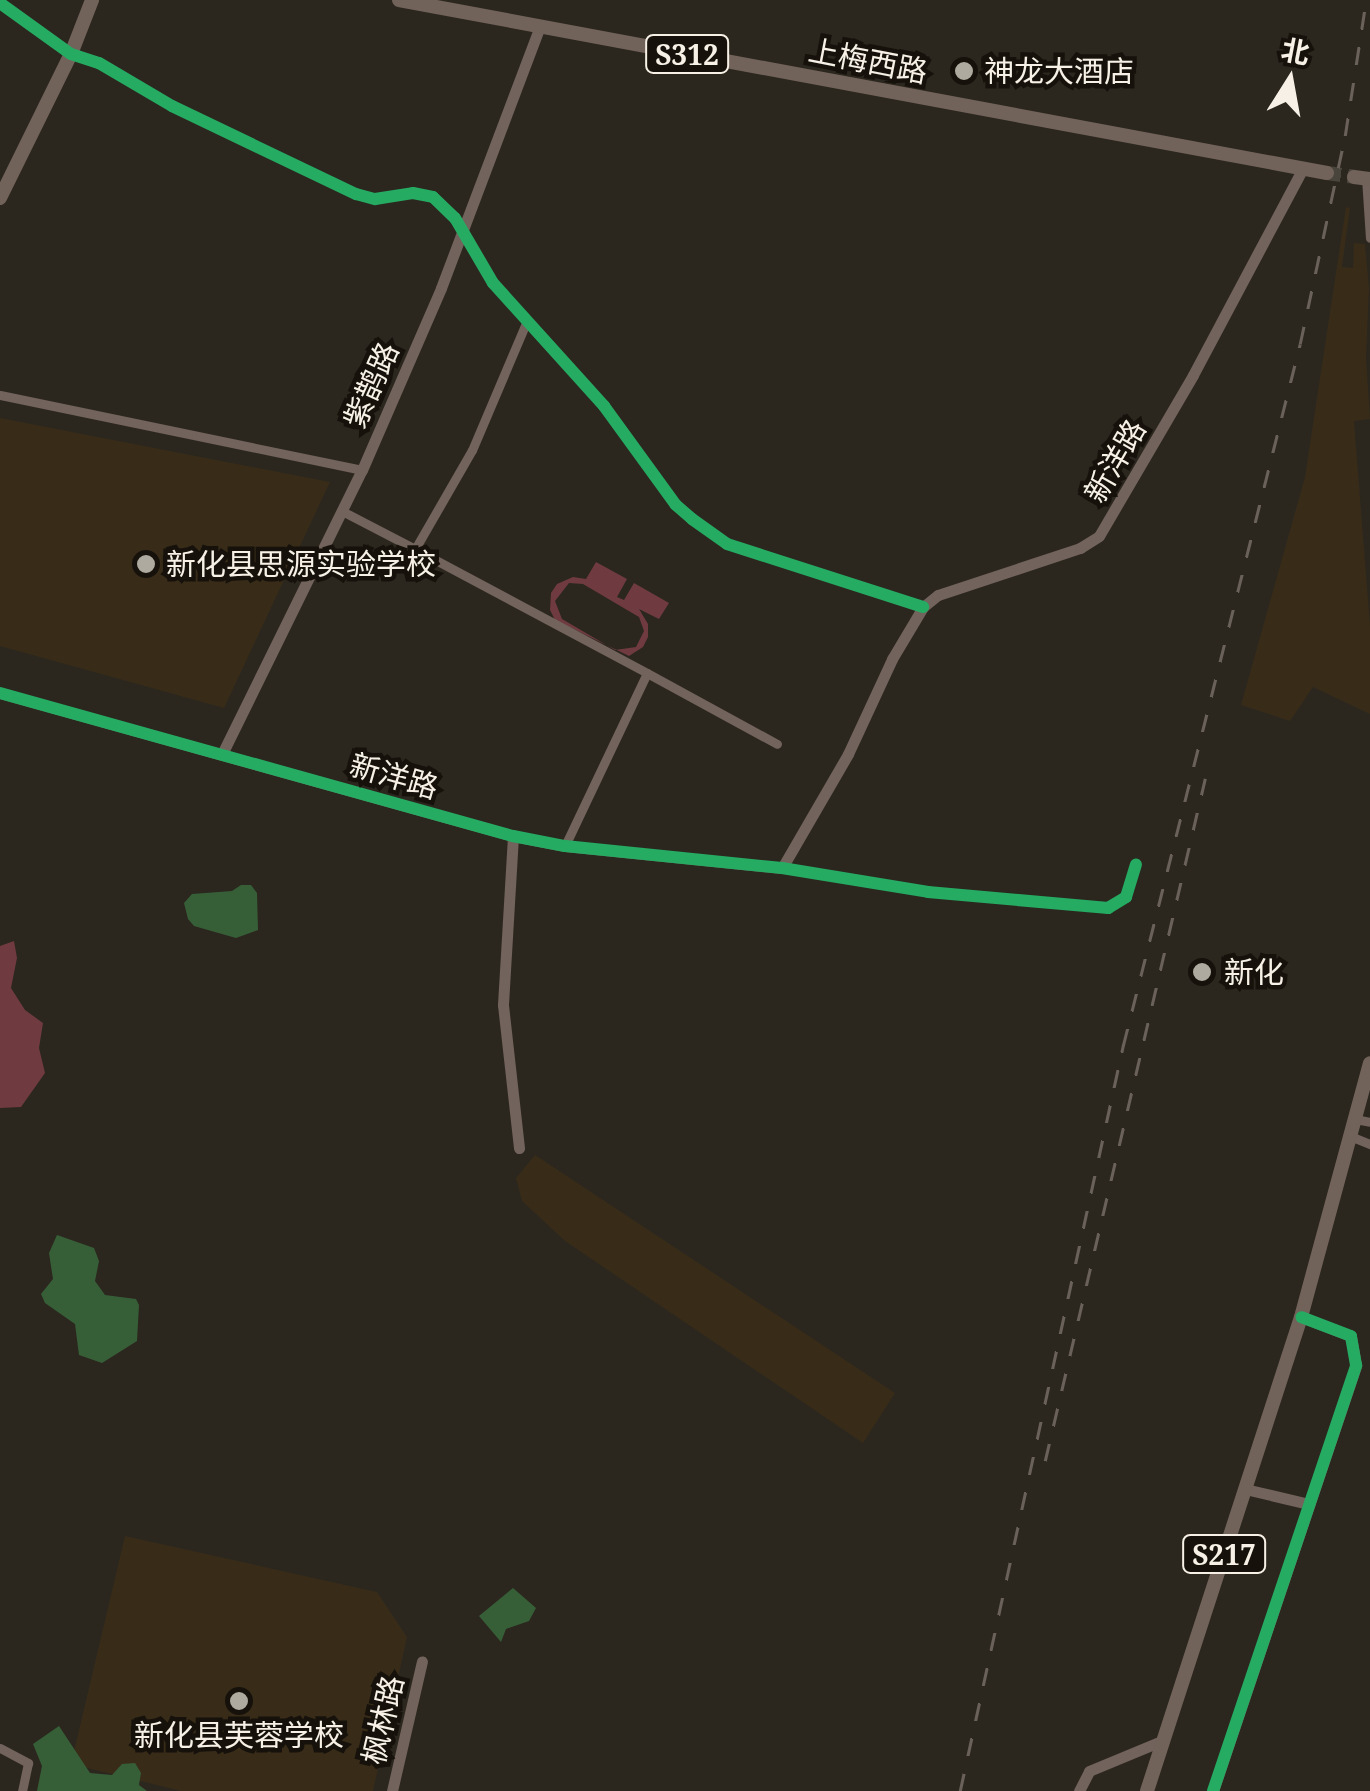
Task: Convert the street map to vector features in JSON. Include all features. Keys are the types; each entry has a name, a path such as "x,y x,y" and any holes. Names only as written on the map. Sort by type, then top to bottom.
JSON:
{"main road":[{"path":"0,198 71,54 92,0"},
{"name":"上梅西路","path":"398,0 1327,173"},
{"name":"S217","path":"1147,1791 1301,1317 1350,1136 1362,1120 1370,1063"}],"street":[{"path":"0,3 71,54 99,63 172,106 356,194 374,198 413,193 433,197 463,230 493,282 604,406 676,505 727,544 923,607 892,659 848,754 782,868 928,892 1108,908 1126,897 1136,865"},
{"name":"紫鹊路","path":"222,754 362,470 463,230 540,26"},
{"name":"新洋路","path":"923,607 938,594 1080,548 1099,536 1194,376 1302,170"},
{"path":"1365,178 1370,238"},
{"path":"416,549 472,450 526,323"},
{"path":"0,395 362,470"},
{"path":"342,511 777,744"},
{"path":"565,846 647,674"},
{"name":"新洋路","path":"0,693 513,836 565,846 782,868"},
{"path":"513,836 503,1005 519,1148"},
{"path":"1350,1136 1370,1144"},
{"path":"1213,1791 1356,1365 1351,1336 1301,1317"},
{"path":"1245,1489 1309,1504"},
{"name":"枫林路","path":"392,1791 422,1661"},
{"path":"1080,1791 1089,1771 1164,1740"},
{"path":"0,1748 28,1763 22,1791"}],"shaded area":[{"path":"1346,207 1350,208 1342,267 1353,268 1354,243 1365,244 1369,288 1366,358 1370,419 1354,421 1370,626 1370,714 1313,687 1290,721 1241,705 1305,477"},
{"name":"新化县思源实验学校","path":"0,418 330,482 224,708 0,646"},
{"path":"596,562 627,579 617,597 624,600 634,583 669,603 659,619 639,609 648,624 643,647 629,656 616,650 636,647 644,631 639,617 583,584 569,583 555,601 562,619 607,645 555,620 550,610 551,593 557,584 573,577 586,579"},
{"path":"241,885 251,885 257,893 258,930 236,938 194,926 188,919 184,903 192,894 232,891"},
{"path":"14,941 17,958 11,988 25,1010 43,1023 39,1048 45,1073 21,1107 0,1108 0,946"},
{"path":"535,1155 895,1393 863,1443 565,1241 522,1201 516,1178"},
{"path":"57,1235 94,1248 99,1261 95,1281 105,1295 136,1299 139,1305 137,1341 102,1363 79,1355 75,1324 45,1303 41,1294 53,1279 49,1253"},
{"name":"新化县芙蓉学校","path":"125,1536 377,1592 407,1637 373,1791 181,1791 71,1764"},
{"path":"513,1588 536,1608 529,1621 506,1629 501,1642 479,1616"},
{"path":"59,1726 90,1773 112,1775 122,1764 135,1763 141,1773 139,1785 147,1791 37,1791 42,1766 33,1744"}],"tunnel":[{"path":"1327,173 1354,177"}],"railway":[{"path":"960,1791 1123,1046 1300,344 1345,136 1366,0"},
{"path":"1045,1461 1205,779"}],"cycle path":[{"path":"0,3 71,54 99,63 172,106 356,194 375,199 413,193 433,197 455,218 493,283 604,406 676,505 692,519 727,544 923,607"},
{"path":"0,693 513,836 565,846 782,868 928,892 1108,908 1126,897 1136,865"},
{"path":"1213,1791 1356,1365 1351,1336 1301,1317"}],"place":[{"name":"神龙大酒店","path":"964,71"},
{"name":"新化县思源实验学校","path":"146,564"},
{"name":"新化","path":"1202,972"},
{"name":"新化县芙蓉学校","path":"239,1701"}]}
